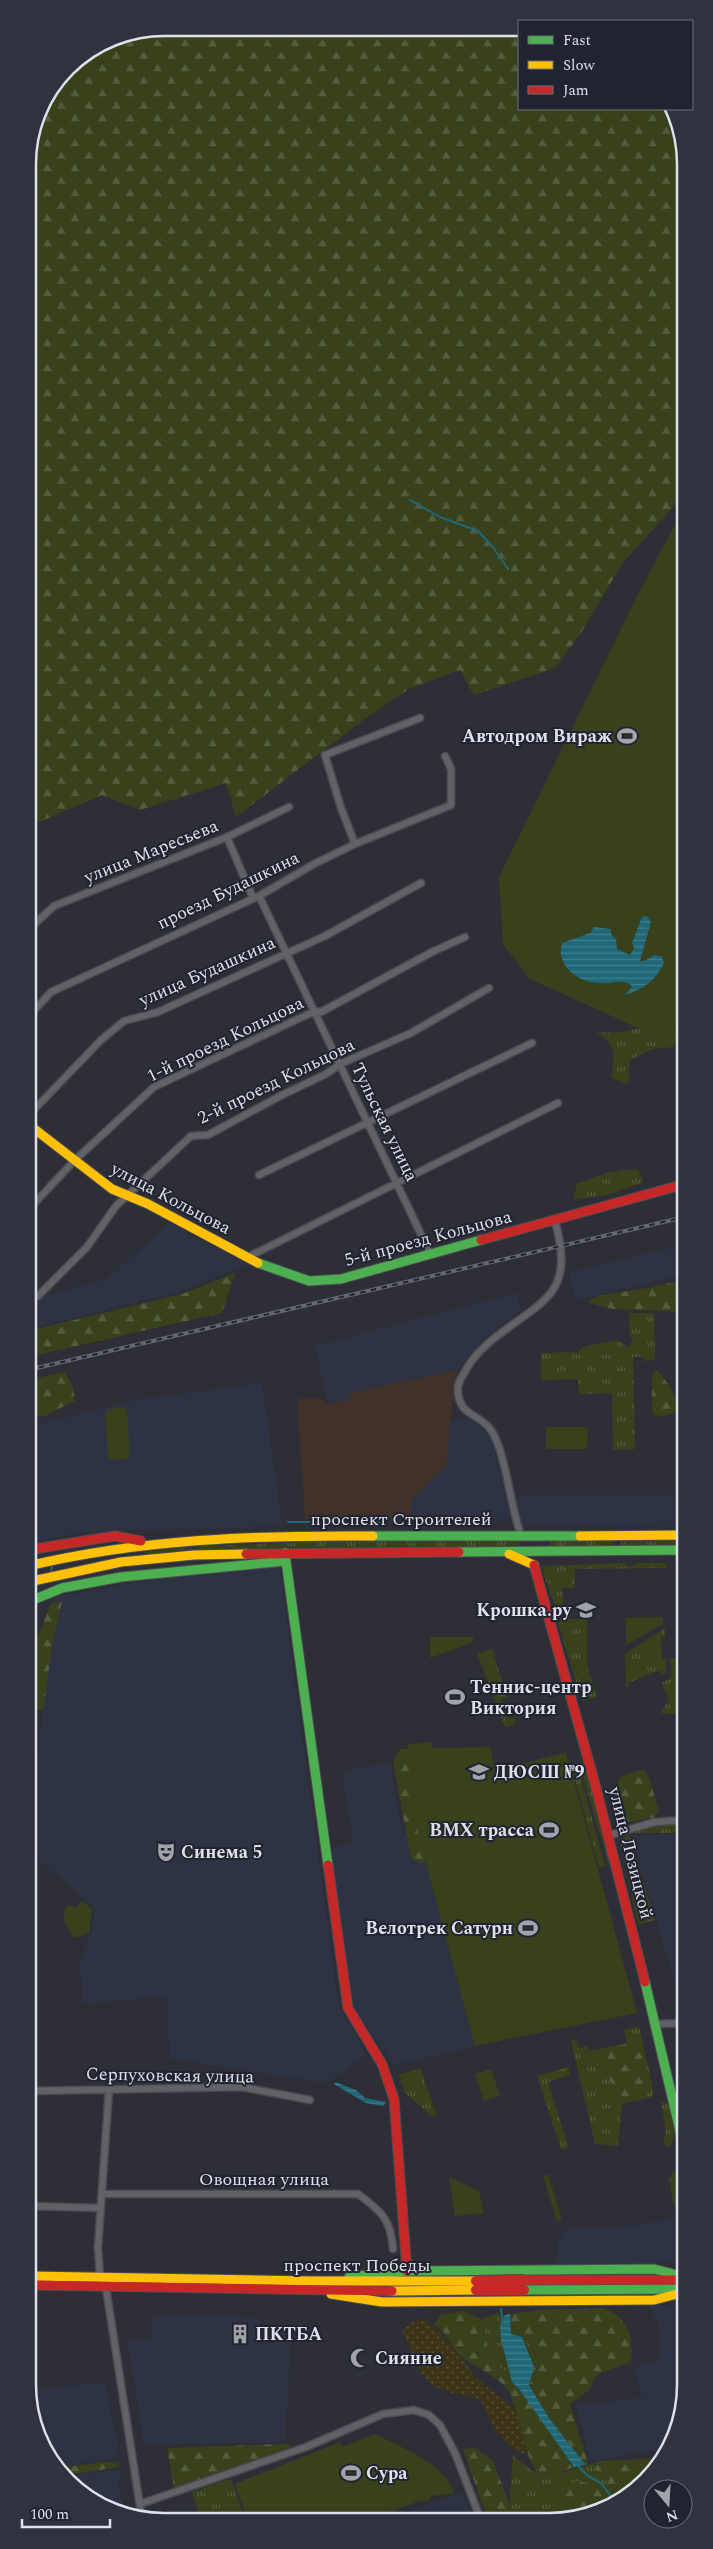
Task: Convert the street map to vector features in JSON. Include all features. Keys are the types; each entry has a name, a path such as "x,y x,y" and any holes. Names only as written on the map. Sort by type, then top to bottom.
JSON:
{"main road":[{"name":"улица Кольцова","path":"37,1131 112,1189 128,1195 268,1268 309,1281"},
{"name":"5-й проезд Кольцова","path":"309,1281 341,1279 677,1186"},
{"name":"проспект Строителей","path":"36,1564 117,1547 200,1539 316,1535 676,1535"},
{"path":"517,1551 524,1544 521,1535"},
{"path":"36,1548 115,1536 150,1543"},
{"path":"486,1551 518,1556 534,1565 536,1559 548,1551 542,1543 546,1536"},
{"name":"проспект Строителей","path":"36,1580 121,1562 194,1555 285,1557 486,1551 676,1550"},
{"path":"36,1597 53,1591 129,1575 285,1557 348,2008 382,2064 394,2098 408,2272"},
{"name":"улица Лозицкой","path":"534,1565 610,1835 657,2024 676,2111"},
{"path":"309,2286 408,2272 654,2269 676,2275"},
{"path":"485,2271 485,2301"},
{"path":"517,2271 517,2301"},
{"name":"проспект Победы","path":"36,2276 309,2286"},
{"name":"проспект Победы","path":"524,2285 676,2278"},
{"name":"проспект Победы","path":"36,2285 106,2288 524,2285 676,2291"},
{"path":"309,2286 382,2302 654,2300 676,2294"}],"street":[{"path":"355,844 340,808 327,754 420,718"},
{"name":"проезд Будашкина","path":"37,1008 51,992 256,897 314,864 355,844 451,804 451,769 445,756"},
{"name":"улица Маресьева","path":"37,922 54,906 226,837 289,807"},
{"name":"Тульская улица","path":"226,837 287,953 431,1255"},
{"name":"улица Будашкина","path":"37,1107 101,1040 124,1021 158,1012 325,936 421,883"},
{"name":"1-й проезд Кольцова","path":"37,1201 74,1160 154,1087 315,1011 322,1012 432,952 465,937"},
{"name":"2-й проезд Кольцова","path":"38,1296 87,1247 116,1206 191,1136 208,1135 280,1096 326,1074 340,1064 410,1034 489,988"},
{"path":"259,1175 532,1043"},
{"path":"248,1257 397,1181 558,1103"},
{"path":"521,1535 498,1444 490,1430 462,1407 459,1401 458,1386 476,1353 538,1307 554,1291 560,1276 562,1256 555,1221"},
{"path":"610,1835 655,1822 676,1821"},
{"path":"657,2024 676,2023"},
{"name":"Серпуховская улица","path":"36,2091 242,2087 310,2100"},
{"path":"109,2089 98,2247 100,2278 106,2288 141,2510"},
{"name":"Овощная улица","path":"102,2194 358,2194 380,2210 392,2232 393,2249"},
{"path":"36,2206 101,2208"},
{"path":"140,2504 306,2447 383,2414 414,2410 428,2415 440,2425 455,2453 478,2513"}],"shaded area":[{"path":"169,1223 247,1265 182,1291 36,1327 36,1299 107,1279"},
{"path":"677,1247 677,1276 575,1300 569,1272"},
{"path":"517,1293 521,1310 485,1337 458,1370 350,1393 350,1399 328,1404 315,1346"},
{"path":"458,1370 450,1421 446,1466 411,1501 411,1518 305,1519 297,1399 321,1399 328,1404 350,1399 349,1393"},
{"path":"262,1383 282,1526 85,1532 36,1541 36,1425 136,1400"},
{"path":"471,1419 492,1439 511,1519 411,1518 411,1502 446,1466 450,1421"},
{"path":"676,1496 676,1527 523,1526 512,1497"},
{"path":"279,1566 338,2003 366,2056 326,2083 170,2058 167,1996 83,2004 80,1963 88,1945 86,1938 90,1935 96,1909 39,1860 36,1860 36,1778 54,1597 151,1580"},
{"path":"390,1763 402,1836 418,1834 475,2046 394,2065 351,2004 329,1848 354,1844 342,1771"},
{"path":"631,1835 676,1835 676,1987"},
{"path":"676,2219 676,2262 554,2265 558,2255 557,2245 565,2229 639,2225"},
{"path":"649,2305 676,2306 676,2401 667,2434 660,2449 590,2461 577,2405 642,2398 634,2368 659,2361 659,2326"},
{"name":"ПКТБА","path":"153,2314 261,2318 261,2332 291,2332 285,2442 144,2445 127,2339 152,2338"},
{"path":"105,2384 120,2457 66,2466 53,2449 46,2434 37,2401 36,2387"},
{"path":"120,2469 122,2479 118,2480 122,2506 100,2496 75,2475"},
{"path":"461,2492 471,2513 409,2513"}],"green space":[{"path":"518,36 518,110 665,110 676,148 677,164 677,503 622,564 581,633 555,668 474,695 460,670 409,689 366,718 236,817 226,783 140,810 102,795 37,823 37,148 46,115 63,86 80,68 100,53 123,43 148,37"},
{"name":"Автодром Вираж","path":"677,521 677,1026 669,1042 530,979 503,944 499,877 638,594"},
{"path":"677,995 677,1041 673,1047 652,1049 630,1060 628,1084 611,1078 613,1052 608,1042 596,1032 611,1033 643,1027 661,1017"},
{"path":"637,1169 643,1178 642,1183 606,1195 573,1200 577,1184 608,1172"},
{"path":"235,1273 222,1313 36,1355 36,1329 182,1294"},
{"path":"676,1281 676,1312 613,1309 589,1303 590,1300 601,1295 648,1288"},
{"path":"629,1313 654,1313 655,1360 644,1361 644,1357 633,1357 635,1449 613,1450 612,1393 579,1394 578,1379 541,1380 541,1353 578,1352 583,1347 618,1340 627,1347 633,1341 630,1337"},
{"path":"657,1370 672,1391 676,1403 673,1413 659,1417 654,1415 652,1410 652,1374"},
{"path":"65,1372 73,1387 75,1401 44,1416 36,1416 36,1378"},
{"path":"122,1407 127,1410 130,1456 128,1458 111,1460 108,1458 105,1414 108,1410"},
{"path":"546,1427 588,1427 587,1449 546,1449"},
{"path":"613,1539 613,1546 550,1546 550,1540"},
{"path":"676,1539 676,1545 621,1546 621,1540"},
{"path":"519,1541 519,1546 199,1551 199,1546 308,1542"},
{"path":"192,1546 192,1551 147,1555 145,1552"},
{"path":"626,1563 626,1566 635,1566 636,1563 666,1563 666,1568 575,1569 575,1588 562,1588 563,1613 558,1615 541,1566"},
{"path":"62,1602 52,1646 43,1711 36,1709 36,1637 51,1603"},
{"path":"663,1617 663,1624 626,1645 626,1618"},
{"path":"562,1619 587,1619 587,1666 597,1697 582,1701 558,1623"},
{"path":"665,1628 665,1637 661,1637 662,1659 666,1659 666,1672 662,1674 660,1670 628,1683 629,1686 626,1687 625,1654"},
{"path":"430,1637 474,1637 471,1643 430,1658"},
{"path":"656,1641 656,1660 645,1660 645,1642"},
{"path":"492,1649 507,1697 502,1699 508,1719 514,1717 516,1724 505,1727 477,1653"},
{"path":"491,1653 503,1692 494,1695 482,1656"},
{"path":"670,1658 676,1658 676,1714 660,1713 669,1700 662,1683 671,1678"},
{"name":"Велотрек Сатурн","path":"432,1742 433,1748 490,1747 495,1771 566,1752 637,2013 475,2046 418,1834 408,1744"},
{"path":"400,1749 411,1749 434,1852 422,1864 411,1858 393,1761"},
{"path":"584,1762 612,1861 609,1865 579,1763"},
{"path":"577,1764 605,1866 599,1868 571,1766"},
{"path":"640,1770 645,1771 649,1777 659,1812 653,1818 628,1822 618,1781 622,1776"},
{"path":"665,1824 676,1824 676,1833 631,1833"},
{"path":"629,1835 655,1920 638,1925 620,1839"},
{"path":"82,1901 92,1909 89,1933 76,1938 67,1927 64,1912 70,1905 75,1908"},
{"path":"639,2026 654,2093 651,2097 622,2104 618,2146 595,2144 571,2040 576,2039 579,2048 588,2046 589,2051 627,2043 624,2030"},
{"path":"627,2046 634,2048 642,2056 646,2088 645,2092 630,2097 617,2097 609,2077 594,2061 585,2055"},
{"path":"568,2067 570,2075 548,2082 569,2148 561,2150 537,2076"},
{"path":"421,2069 436,2114 434,2118 404,2092 399,2074"},
{"path":"491,2069 500,2096 484,2101 475,2074"},
{"path":"661,2102 666,2103 672,2109 676,2124 676,2135 668,2148 663,2143 666,2131"},
{"path":"676,2171 676,2206 674,2206 669,2179 673,2172"},
{"path":"548,2174 562,2220 557,2222 543,2176"},
{"path":"449,2177 479,2191 484,2213 455,2216"},
{"path":"602,2308 618,2316 623,2322 630,2336 632,2353 631,2362 598,2374 588,2391 570,2404 588,2464 584,2463 549,2418 529,2384 534,2376 538,2361 536,2354 526,2342 511,2334 510,2314 540,2310"},
{"path":"463,2311 481,2319 491,2362 510,2375 512,2382 526,2398 574,2467 556,2474 539,2476 527,2452 510,2393 500,2381 461,2356 446,2335 434,2325 440,2315"},
{"path":"499,2313 502,2321 501,2340 510,2375 491,2362 481,2319"},
{"path":"522,2337 532,2348 537,2359 536,2371 529,2384 534,2367"},
{"name":"Сура","path":"375,2434 421,2457 432,2465 442,2473 454,2493 431,2496 430,2500 423,2502 422,2500 388,2513 245,2513 235,2484 340,2442 342,2447"},
{"path":"288,2444 292,2447 174,2488 167,2448"},
{"path":"475,2448 492,2460 509,2502 510,2513 486,2513 463,2449"},
{"path":"513,2456 539,2476 565,2472 600,2461 653,2458 627,2486 613,2496 590,2506 565,2512 510,2513"},
{"path":"618,2461 648,2465 627,2486 616,2494 604,2478 596,2472 596,2467 599,2463"},
{"path":"104,2462 119,2463 119,2467 73,2474 66,2467"},
{"path":"231,2479 243,2513 198,2513 192,2492"},
{"path":"578,2481 599,2486 608,2498 590,2506 567,2512 551,2497 558,2485"}],"sand":[{"path":"422,2318 438,2330 475,2377 516,2410 527,2455 510,2446 498,2434 481,2400 441,2390 422,2375 402,2331 411,2323"}],"water":[{"path":"647,916 651,922 640,961 655,955 662,957 664,963 657,975 638,990 625,995 632,987 630,984 583,980 565,965 562,959 562,943 590,933 594,927 611,929 611,934 616,939 617,949 630,955 634,948 632,943 642,917"},
{"path":"335,2082 356,2090 365,2098 386,2102 383,2106 366,2103 334,2084"},
{"path":"510,2314 511,2334 522,2337 534,2367 529,2385 549,2418 584,2463 588,2464 574,2467 519,2389 512,2382 501,2340 500,2325 505,2315"}],"waterway":[{"path":"410,500 440,517 478,531 492,546 508,569"},
{"path":"288,1522 384,1522"},
{"path":"51,1574 52,1564"},
{"path":"501,2309 503,2322"},
{"path":"577,2465 588,2476 601,2483 611,2497"}],"railway":[{"path":"36,1368 677,1219"}],"traffic: fast":[{"path":"258,1263 309,1281 341,1279 481,1240"},
{"path":"373,1536 580,1536"},
{"path":"459,1552 676,1550"},
{"path":"36,1599 62,1588 121,1577 286,1561 285,1553"},
{"path":"286,1561 328,1865"},
{"path":"645,1982 676,2114"},
{"path":"349,2277 407,2271 654,2269 676,2275"},
{"path":"524,2290 676,2289"}],"traffic: slow":[{"path":"37,1131 112,1189 148,1204 258,1263"},
{"path":"580,1536 676,1535"},
{"path":"36,1564 114,1550 199,1540 286,1536 373,1536"},
{"path":"36,1580 121,1562 194,1555 246,1554"},
{"path":"509,1554 534,1565"},
{"path":"36,2276 309,2281 476,2281"},
{"path":"392,2291 476,2290"},
{"path":"331,2294 382,2302 654,2300 676,2294"}],"traffic: jam":[{"path":"481,1240 677,1186"},
{"path":"36,1549 115,1536 141,1541"},
{"path":"246,1554 459,1552"},
{"path":"534,1565 595,1784 645,1982"},
{"path":"328,1865 348,2008 382,2064 394,2099 407,2271"},
{"path":"524,2280 676,2280"},
{"path":"476,2281 524,2280"},
{"path":"36,2285 392,2291"},
{"path":"476,2290 524,2290"}],"place":[{"name":"Автодром Вираж","path":"627,736"},
{"name":"Крошка.ру","path":"586,1610"},
{"name":"Теннис-центр Виктория","path":"455,1697"},
{"name":"ДЮСШ №9","path":"479,1772"},
{"name":"BMX трасса","path":"549,1830"},
{"name":"Синема 5","path":"166,1852"},
{"name":"Велотрек Сатурн","path":"528,1928"},
{"name":"ПКТБА","path":"240,2334"},
{"name":"Сияние","path":"360,2358"},
{"name":"Сура","path":"351,2473"}]}
